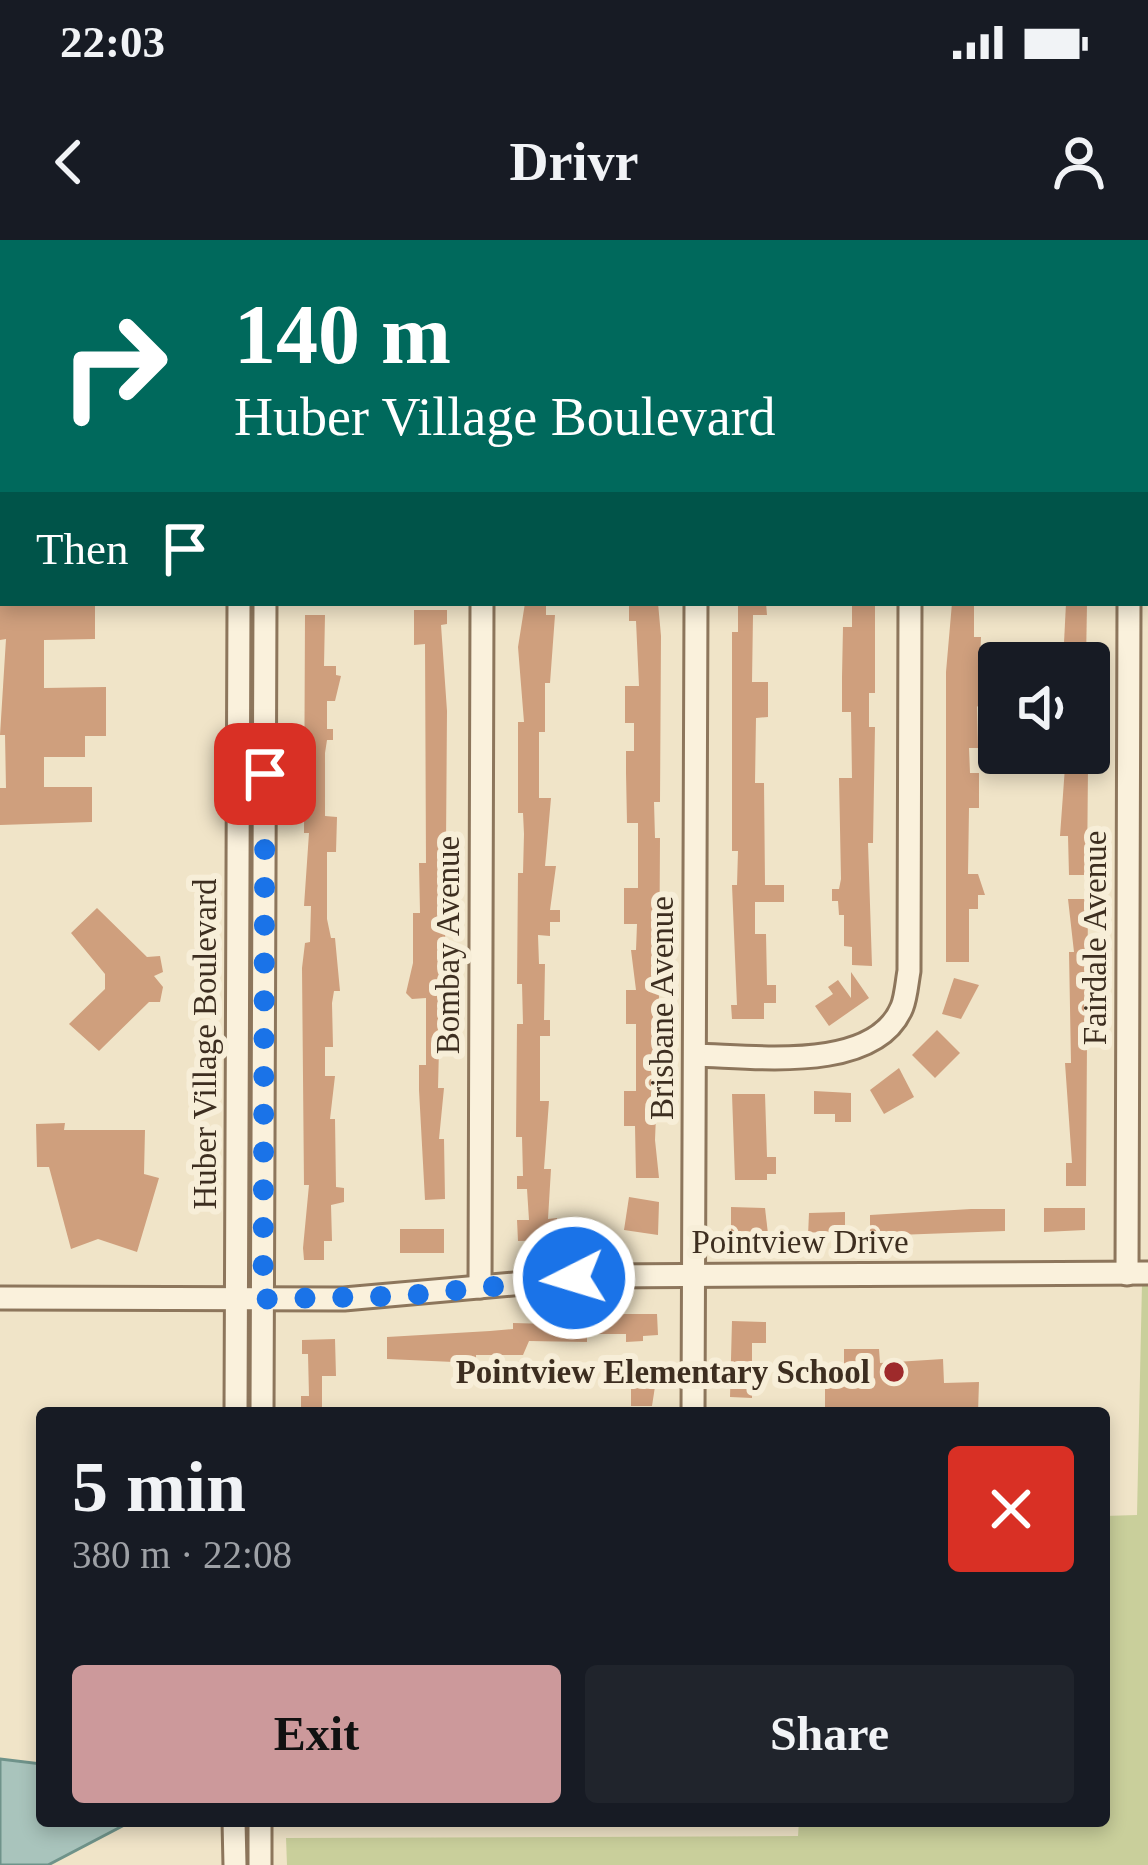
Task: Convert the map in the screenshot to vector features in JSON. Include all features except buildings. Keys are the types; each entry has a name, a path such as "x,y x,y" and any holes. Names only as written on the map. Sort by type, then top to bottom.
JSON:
{"street":[{"name":"Huber Village Boulevard","path":"236,1407 239,606"},
{"name":"Huber Village Boulevard","path":"262,1407 265,606"},
{"name":"Bombay Avenue","path":"480,1287 482,606"},
{"name":"Brisbane Avenue","path":"693,1407 696,606"},
{"path":"695,1055 817,1056 864,1047 886,1031 901,1009 909,971 910,606"},
{"name":"Fairdale Avenue","path":"1130,606 1139,659 1138,1274"},
{"name":"Pointview Drive","path":"0,1298 344,1299 694,1274 1138,1274"},
{"path":"234,1827 235,1865"},
{"path":"260,1827 260,1865"}],"green space":[{"path":"1142,1283 1148,1283 1148,1865 287,1865 286,1838 798,1836 799,1827 1110,1827 1110,1516 1137,1515"}],"water":[{"path":"0,1759 36,1763 36,1827 121,1827 48,1865 0,1865"}],"place":[{"name":"Pointview Elementary School","path":"894,1372"}],"route":[{"path":"265,774 263,1299 403,1296 574,1278"}]}
